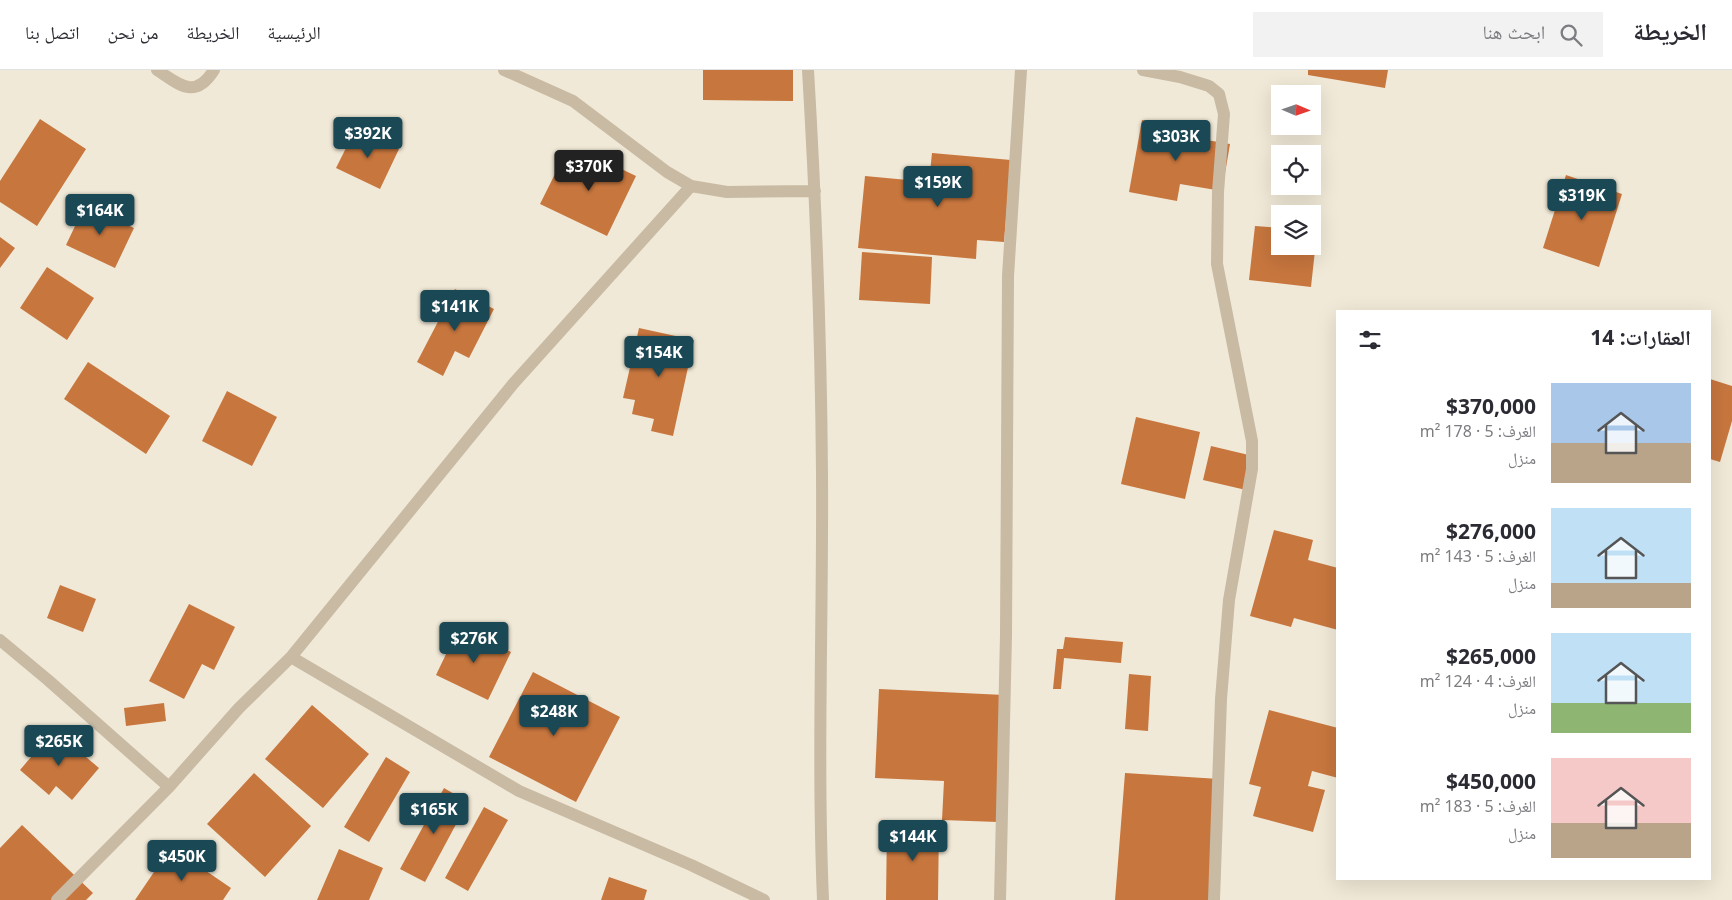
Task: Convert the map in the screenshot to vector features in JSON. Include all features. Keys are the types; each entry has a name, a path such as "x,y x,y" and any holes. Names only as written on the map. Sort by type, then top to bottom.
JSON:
{"street":[{"path":"157,70 183,87 194,88 201,86 214,70"},
{"path":"504,70 573,100 667,172 690,186 727,192 815,191"},
{"path":"808,70 815,191 822,473 821,835 824,900"},
{"path":"1000,900 1006,635 1008,276 1021,70"},
{"path":"1143,70 1180,77 1209,86 1219,94 1224,114 1218,192 1217,264 1252,440 1252,469 1229,600 1221,699 1214,900"},
{"path":"57,900 169,787 239,708 291,657 513,384 690,186"},
{"path":"0,640 169,787"},
{"path":"291,657 519,791 691,865 764,900"}],"building":[{"path":"703,70 793,70 793,101 703,100"},
{"path":"1308,70 1388,70 1385,88 1308,75"},
{"path":"40,119 86,149 37,226 0,202 0,181"},
{"path":"1142,120 1191,129 1189,137 1230,144 1222,191 1180,184 1177,201 1129,192"},
{"path":"356,128 399,149 380,189 336,168"},
{"path":"582,150 636,176 607,236 540,204 561,162 574,168"},
{"path":"932,153 1011,160 1004,242 977,240 976,259 858,248 865,176 929,182"},
{"path":"1566,175 1622,194 1599,267 1543,248"},
{"path":"85,205 134,228 115,268 66,245"},
{"path":"1255,226 1271,227 1271,255 1314,255 1311,287 1249,280"},
{"path":"0,237 15,248 0,268"},
{"path":"862,252 932,257 930,304 859,300"},
{"path":"47,267 94,298 67,340 20,308"},
{"path":"455,289 494,309 469,358 455,351 443,376 417,362"},
{"path":"639,328 694,340 673,436 651,431 654,419 632,414 635,400 623,398"},
{"path":"88,362 170,416 146,454 64,399"},
{"path":"1711,379 1732,386 1732,421 1720,462 1711,459"},
{"path":"227,391 277,417 252,466 202,441"},
{"path":"1136,417 1200,432 1185,499 1121,484"},
{"path":"1211,446 1253,456 1246,490 1203,480"},
{"path":"1274,530 1313,540 1308,560 1336,567 1336,629 1294,618 1291,627 1250,616"},
{"path":"60,585 96,599 83,632 47,618"},
{"path":"189,604 235,627 214,670 202,664 184,699 149,681"},
{"path":"459,627 511,652 488,700 436,675"},
{"path":"1065,637 1123,642 1121,663 1064,658 1061,689 1053,689 1057,649 1063,649"},
{"path":"533,672 620,717 576,802 489,757"},
{"path":"1129,674 1151,676 1148,731 1125,729"},
{"path":"879,689 1004,695 998,822 942,820 944,781 875,778"},
{"path":"164,703 166,721 126,726 124,708"},
{"path":"312,705 369,754 323,808 265,759"},
{"path":"1269,710 1336,727 1336,777 1312,771 1308,786 1325,790 1313,832 1253,816 1261,787 1249,784"},
{"path":"54,730 99,768 72,800 56,786 49,795 20,770"},
{"path":"386,757 410,772 369,842 344,827"},
{"path":"254,773 311,826 265,877 207,824"},
{"path":"1125,773 1219,779 1211,900 1115,900"},
{"path":"444,788 468,802 425,882 400,869"},
{"path":"484,807 508,820 468,891 445,878"},
{"path":"887,823 939,823 938,900 886,900"},
{"path":"22,825 93,893 86,900 0,900 0,848"},
{"path":"171,847 231,888 223,900 135,900"},
{"path":"339,849 383,868 369,900 317,900"},
{"path":"609,877 647,890 644,900 601,900"}]}
